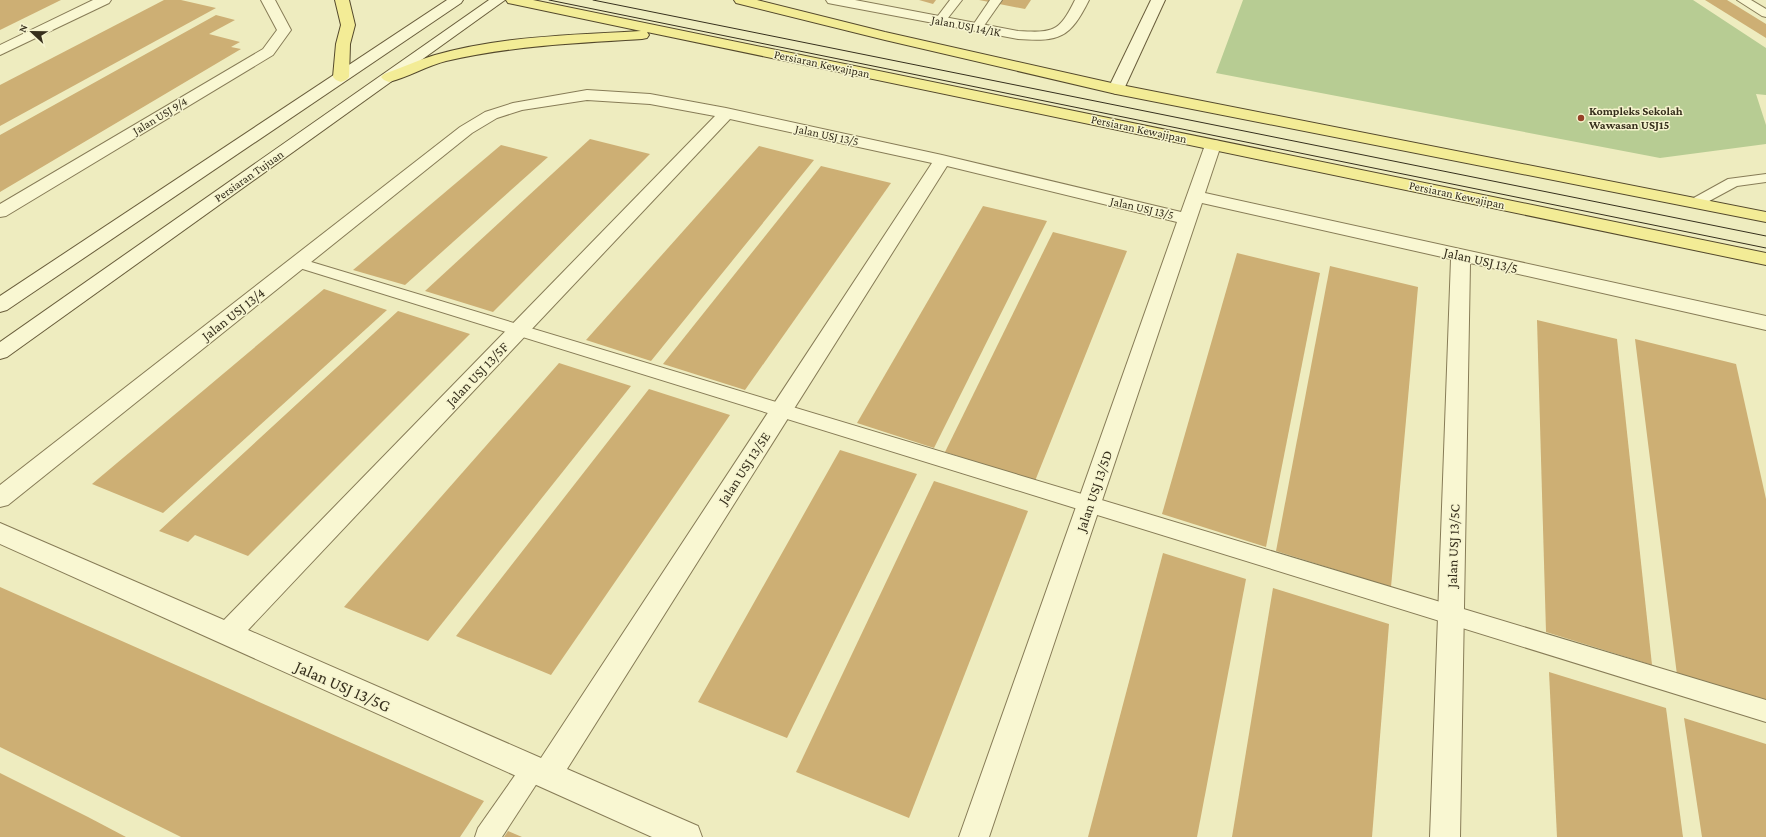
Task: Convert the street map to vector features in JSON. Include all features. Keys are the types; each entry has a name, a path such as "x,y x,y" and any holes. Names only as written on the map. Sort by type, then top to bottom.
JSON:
{"main road":[{"path":"341,77 343,44 348,25 342,0"},
{"name":"Persiaran Kewajipan","path":"513,0 1766,259"},
{"path":"741,0 885,36 1116,89 1766,217"},
{"path":"389,77 440,59 488,49 545,41 671,33"}],"street":[{"path":"0,51 104,0"},
{"name":"Jalan USJ 9/4","path":"0,212 268,52 284,30 268,0"},
{"path":"0,305 456,0"},
{"name":"Persiaran Tujuan","path":"0,352 498,0"},
{"name":"Jalan USJ 14/1K","path":"833,0 1018,36 1057,34 1068,26 1082,0"},
{"path":"1116,89 1158,0"},
{"name":"Jalan USJ 13/5","path":"466,130 491,115 519,106 587,95 650,99 726,113 942,160 1188,219"},
{"name":"Jalan USJ 13/5F","path":"227,634 726,113"},
{"name":"Jalan USJ 13/4","path":"0,498 466,130"},
{"name":"Jalan USJ 13/5D","path":"974,837 1213,145"},
{"name":"Jalan USJ 13/5E","path":"540,772 781,410 942,160"},
{"name":"Jalan USJ 13/5","path":"1196,196 1766,323"},
{"name":"Jalan USJ 13/5C","path":"1445,837 1461,255"},
{"name":"Jalan USJ 13/5G","path":"0,533 687,837"}],"lane":[{"path":"940,20 956,0"},
{"path":"977,28 996,0"},
{"path":"1743,0 1766,14"},
{"path":"1695,203 1733,182 1766,178"},
{"path":"298,263 1766,711"},
{"path":"487,837 540,772"}],"green space":[{"name":"Kompleks Sekolah Wawasan USJ15","path":"1243,0 1693,0 1766,48 1766,95 1756,94 1766,125 1766,144 1660,158 1216,73"}],"building":[{"path":"0,0 61,0 0,30"},
{"path":"164,0 181,0 216,8 0,126 0,85"},
{"path":"919,0 936,0 933,4"},
{"path":"979,0 1031,0 1025,9"},
{"path":"1705,0 1727,0 1766,24 1766,38"},
{"path":"216,15 235,20 209,34 240,42 231,47 241,49 0,192 0,135"},
{"path":"590,139 650,154 493,312 425,291"},
{"path":"501,145 548,157 405,285 353,270"},
{"path":"759,146 814,160 651,361 586,340"},
{"path":"821,166 891,183 745,390 663,364"},
{"path":"983,206 1047,221 934,448 857,423"},
{"path":"1053,232 1127,251 1035,481 945,452"},
{"path":"1237,253 1320,273 1266,547 1162,514"},
{"path":"1330,266 1418,287 1391,587 1276,551"},
{"path":"324,289 387,310 163,513 92,484"},
{"path":"398,311 470,334 248,556 195,535 188,542 159,531"},
{"path":"1537,320 1617,339 1652,665 1546,632"},
{"path":"1635,339 1736,364 1766,499 1766,703 1677,675"},
{"path":"559,363 631,386 428,641 344,607"},
{"path":"649,389 730,415 551,675 456,636"},
{"path":"840,450 917,474 787,738 698,702"},
{"path":"934,481 1028,511 909,818 796,772"},
{"path":"1163,553 1246,579 1197,837 1088,837"},
{"path":"0,587 484,801 460,837 181,837 0,747"},
{"path":"1273,588 1389,624 1372,837 1232,837"},
{"path":"1549,672 1666,708 1683,837 1557,837"},
{"path":"1684,718 1766,744 1766,837 1702,837"},
{"path":"0,773 88,817 126,837 0,837"},
{"path":"508,831 522,837 504,837"}],"tram line":[{"path":"549,0 1766,248"},
{"path":"593,0 1766,236"}],"place":[{"name":"Kompleks Sekolah Wawasan USJ15","path":"1581,118"}]}
